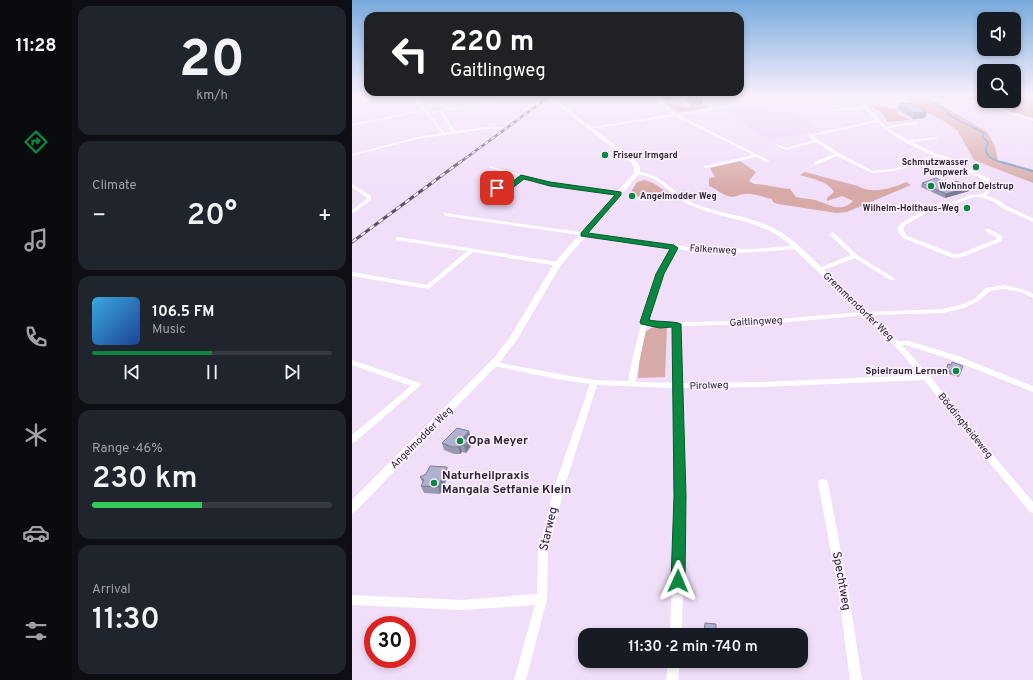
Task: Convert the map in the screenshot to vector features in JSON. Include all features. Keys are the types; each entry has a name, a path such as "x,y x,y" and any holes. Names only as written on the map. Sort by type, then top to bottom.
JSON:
{"street":[{"path":"439,128 444,134"},
{"path":"451,128 454,133"},
{"path":"352,155 416,138 486,128 501,128"},
{"path":"590,128 633,161 637,167 636,175"},
{"path":"700,128 768,161"},
{"path":"847,128 810,136 837,154 872,172 893,170 939,156"},
{"path":"885,128 908,141 946,158 993,184 993,187 983,195"},
{"path":"908,141 936,138"},
{"path":"777,145 786,149 816,141"},
{"path":"816,163 837,154"},
{"path":"706,167 756,156"},
{"path":"492,167 550,184 619,194"},
{"name":"Gremmendorfer Weg","path":"636,175 654,178 681,199 693,205 776,230 867,314 896,343 907,343 956,358 1033,390"},
{"name":"Angelmodder Weg","path":"352,508 494,364 514,338 558,264 636,175"},
{"path":"488,187 506,190 524,176"},
{"path":"352,185 368,197 369,200 352,212"},
{"path":"987,230 1000,236 1000,240 956,256 913,241 905,237 900,229 903,224 936,206 973,196 983,195 998,202 1004,207 1033,220"},
{"path":"1023,215 1033,211"},
{"name":"Falkenweg","path":"446,214 674,248 734,251 795,247"},
{"path":"832,234 855,256 892,279"},
{"path":"398,239 558,264"},
{"path":"631,384 644,322 660,274 674,248"},
{"path":"352,274 428,287 471,251"},
{"name":"Gremmendorfer Weg","path":"819,270 855,256"},
{"name":"Gaitlingweg","path":"644,322 660,325 767,322 867,314 943,311 962,307 975,301 988,289 996,287 1024,291 1033,296"},
{"path":"676,324 680,502 676,628"},
{"name":"Böddingheideweg","path":"896,343 926,377 973,437 1033,509"},
{"path":"352,362 417,385 352,440"},
{"name":"Pirolweg","path":"494,364 546,375 594,382 677,387 926,377"},
{"name":"Starweg","path":"520,680 542,599 543,551 560,485 594,382"},
{"name":"Spechtweg","path":"823,483 843,589 856,680"},
{"path":"352,600 464,605 542,599"},
{"path":"672,680 673,668"}],"shaded area":[{"path":"505,128 510,128 352,244 352,240"},
{"path":"749,128 816,128 822,131 769,140"},
{"path":"954,128 980,128 987,132 995,146 998,160 1033,170 1033,183 974,160 957,130"},
{"path":"740,161 756,172 749,181 754,184 790,189 796,197 815,200 836,207 844,207 853,201 842,196 827,201 827,198 834,192 828,185 800,175 805,172 869,190 882,190 906,182 911,185 847,212 836,213 778,204 773,202 772,199 754,195 741,194 734,197 729,196 709,186 709,178 715,177 710,168"},
{"path":"645,180 653,183 680,200 658,200 629,195 637,182"},
{"path":"653,327 667,328 665,377 638,378 640,349 645,332"}],"building":[{"path":"936,178 948,184 956,181 970,187 946,194 922,183"},
{"path":"952,362 963,366 960,374 946,370 948,364 951,365"},
{"path":"457,428 469,431 463,438 469,440 464,446 460,445 458,447 452,447 442,443"},
{"path":"430,466 447,467 438,487 421,486 424,480 420,477 426,474"},
{"path":"705,623 716,624 716,628 705,628"}],"waterway":[{"path":"973,128 984,133 982,137 988,142 986,151 989,157 1002,162"},
{"path":"1002,162 1033,171"}],"railway":[{"path":"459,163 507,128"},
{"path":"352,242 460,162"}],"place":[{"name":"Friseur Irmgard","path":"605,155"},
{"name":"Schmutzwasser Pumpwerk","path":"976,167"},
{"name":"Wohnhof Delstrup","path":"931,186"},
{"name":"Angelmodder Weg","path":"632,196"},
{"name":"Wilhelm-Holthaus-Weg","path":"967,208"},
{"name":"Spielraum Lernen","path":"956,371"},
{"name":"Opa Meyer","path":"460,441"},
{"name":"Naturheilpraxis Mangala Setfanie Klein","path":"434,483"}],"route":[{"path":"497,188 506,190 524,176 550,184 619,194 583,234 674,248 660,274 644,322 660,325 676,324 680,496 678,581"}]}
